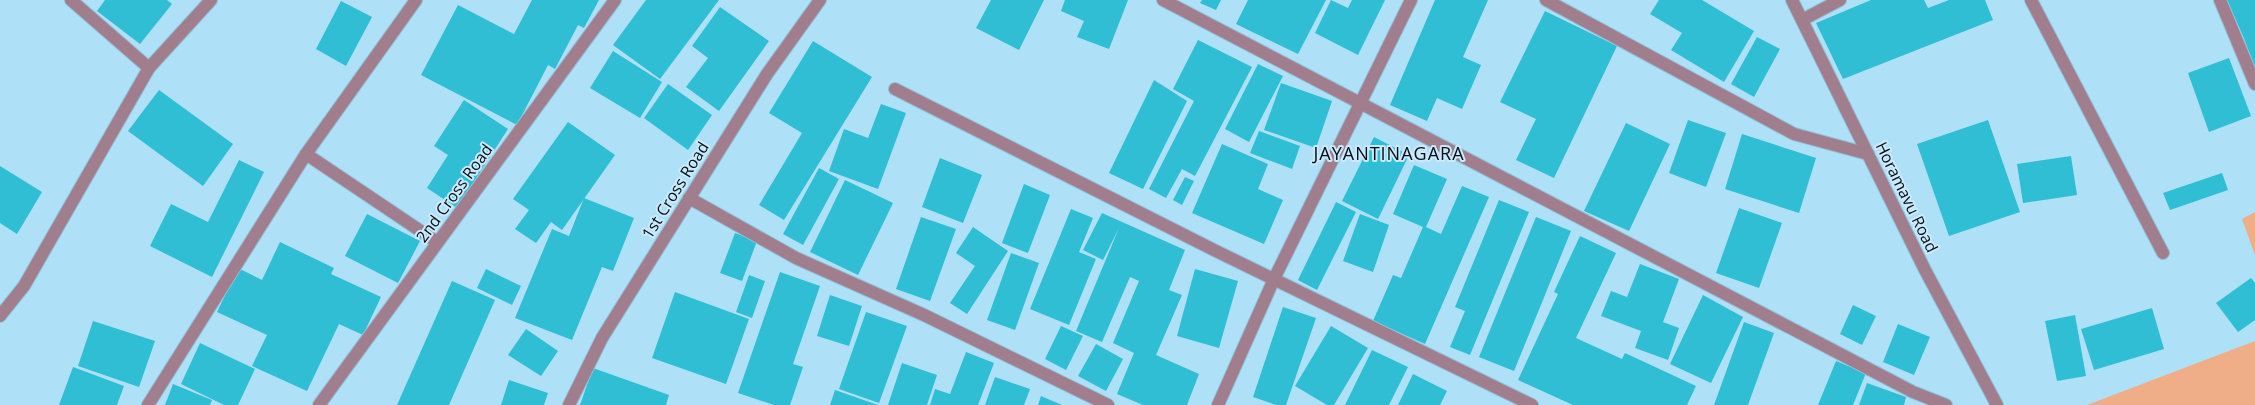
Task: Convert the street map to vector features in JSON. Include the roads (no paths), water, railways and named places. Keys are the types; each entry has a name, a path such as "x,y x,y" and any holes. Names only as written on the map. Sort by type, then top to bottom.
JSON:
{"street":[{"path":"71,0 150,68"},
{"path":"0,316 24,286 150,68 211,0"},
{"path":"148,405 306,154 416,0"},
{"name":"2nd Cross Road","path":"319,405 615,0"},
{"name":"1st Cross Road","path":"570,405 602,338 767,74 820,0"},
{"path":"1163,0 1361,102 1671,267 1913,392 1946,405"},
{"path":"1218,405 1274,279 1411,0"},
{"path":"1546,0 1794,134 1868,154"},
{"name":"Horamavu Road","path":"1792,0 1925,270 1997,405"},
{"path":"1802,20 1840,0"},
{"path":"2031,0 2163,253"},
{"path":"2220,0 2255,84"},
{"path":"895,89 1274,279 1532,405"},
{"path":"306,154 437,242"},
{"path":"689,198 796,258 924,315 1108,405"}],"district":[{"name":"JAYANTINAGARA","path":"1389,153"}]}
